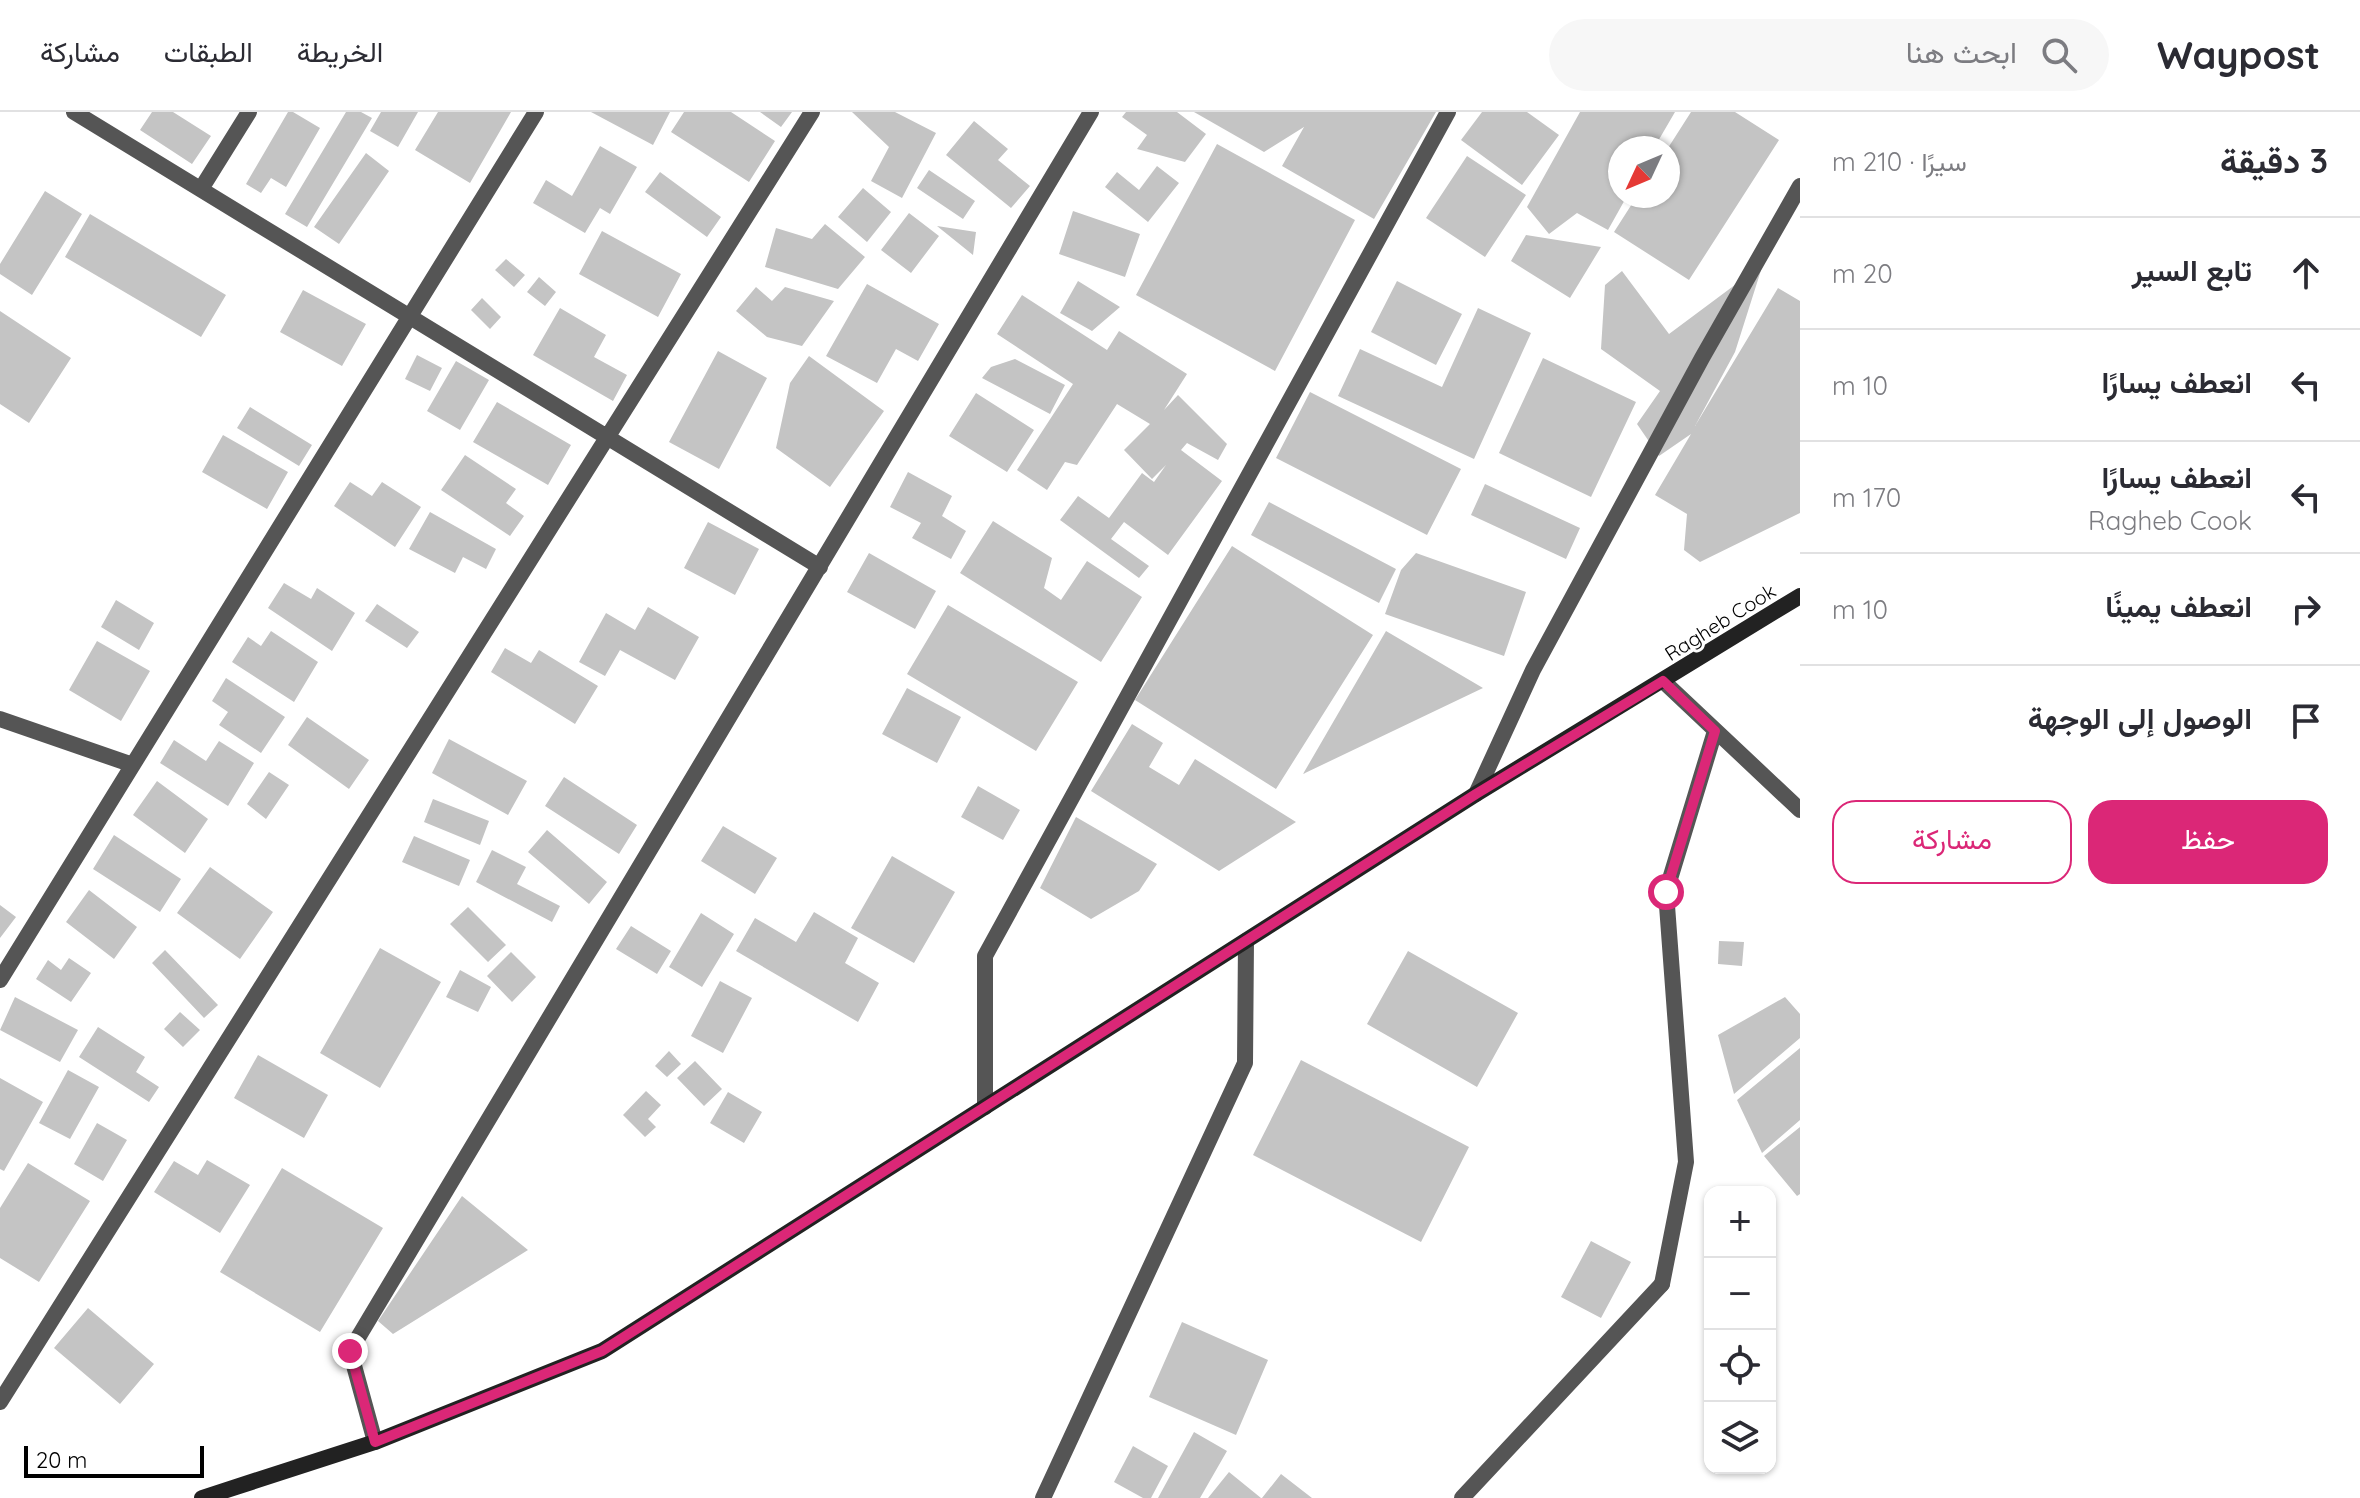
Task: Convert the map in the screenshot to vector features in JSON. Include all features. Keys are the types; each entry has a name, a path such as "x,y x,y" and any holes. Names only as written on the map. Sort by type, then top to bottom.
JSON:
{"main road":[{"name":"Ragheb Cook","path":"202,1498 375,1442 602,1351 1476,794 1800,596"}],"street":[{"path":"74,112 820,567"},
{"path":"201,189 249,112"},
{"path":"0,980 536,112"},
{"path":"0,1402 812,112"},
{"path":"375,1442 350,1351 1091,112"},
{"path":"985,1107 985,956 1448,112"},
{"path":"1476,794 1533,670 1702,358 1800,186"},
{"path":"1663,681 1800,810"},
{"path":"0,719 133,765"},
{"path":"1462,1498 1662,1284 1686,1162 1666,892 1715,731"},
{"path":"1043,1498 1245,1063 1246,941"}],"building":[{"path":"152,112 173,112 211,136 192,164 140,130"},
{"path":"288,112 320,128 286,187 271,178 261,193 246,184"},
{"path":"346,112 361,112 372,118 307,227 285,214"},
{"path":"381,112 418,112 398,147 370,131"},
{"path":"438,112 511,112 470,183 415,150"},
{"path":"591,112 670,112 653,145"},
{"path":"684,112 731,112 775,141 749,182 671,132"},
{"path":"760,112 792,112 781,127"},
{"path":"852,112 895,112 936,133 902,198 871,181 889,147"},
{"path":"1126,112 1177,112 1206,134 1185,162 1137,149 1147,135 1122,117"},
{"path":"1194,112 1436,112 1374,219 1282,166 1304,127 1264,152"},
{"path":"1482,112 1527,112 1559,135 1522,185 1461,140"},
{"path":"1580,112 1675,112 1661,136 1608,136 1608,208 1620,208 1608,230 1577,213 1549,234 1527,207"},
{"path":"1691,112 1735,112 1779,140 1689,280 1614,232 1629,208 1680,208 1680,136 1676,136"},
{"path":"974,121 1008,149 998,160 1030,186 1011,208 946,155"},
{"path":"1217,144 1355,220 1275,371 1136,295"},
{"path":"600,146 637,167 610,214 600,208 585,233 533,203 546,180 572,196"},
{"path":"366,153 389,171 339,244 314,227"},
{"path":"1467,156 1526,195 1485,257 1426,218"},
{"path":"1157,166 1179,183 1148,222 1105,187 1117,172 1139,190"},
{"path":"929,170 975,201 963,219 917,188"},
{"path":"660,172 721,217 707,237 645,192"},
{"path":"863,188 891,212 867,242 838,217"},
{"path":"45,191 82,214 32,295 0,274 0,264"},
{"path":"1073,211 1140,234 1125,277 1059,254"},
{"path":"909,213 939,236 911,273 881,250"},
{"path":"90,214 226,295 201,337 65,257"},
{"path":"825,224 865,257 838,289 765,267 776,228 812,239"},
{"path":"937,226 976,232 973,255"},
{"path":"602,231 681,274 658,317 579,274"},
{"path":"1526,235 1601,247 1570,298 1511,261"},
{"path":"506,259 525,275 514,287 495,270"},
{"path":"1763,264 1735,352 1695,426 1778,288 1800,301 1800,513 1700,562 1684,550 1687,514 1655,495 1691,434 1659,456 1637,424 1660,391 1601,349 1605,285 1622,271 1669,334"},
{"path":"539,277 556,292 545,306 527,292"},
{"path":"1078,281 1120,307 1092,331 1060,313"},
{"path":"1397,281 1462,314 1436,365 1371,332"},
{"path":"867,284 939,324 918,361 896,349 877,383 826,356"},
{"path":"756,287 772,301 785,287 834,301 802,346 767,337 736,311"},
{"path":"303,290 366,324 342,366 280,332"},
{"path":"1022,295 1107,350 1119,331 1187,374 1164,410 1178,395 1227,444 1218,460 1187,443 1181,450 1222,481 1168,555 1124,522 1111,539 1149,566 1139,578 1060,520 1078,496 1109,518 1142,473 1154,482 1166,465 1152,479 1124,450 1150,424 1117,404 1077,465 1065,462 1047,490 1017,470 1073,384 997,334"},
{"path":"482,298 501,317 490,329 471,310"},
{"path":"560,308 606,335 594,357 627,375 613,401 533,355"},
{"path":"1478,308 1531,333 1474,459 1338,396 1360,349 1442,387"},
{"path":"0,311 71,358 29,423 0,404"},
{"path":"718,351 767,378 719,469 669,442"},
{"path":"417,355 442,368 430,391 405,379"},
{"path":"809,356 884,411 830,487 776,448 790,383"},
{"path":"1543,358 1636,402 1591,497 1499,453"},
{"path":"1015,359 1065,385 1050,414 982,378 991,367"},
{"path":"456,361 489,380 460,430 427,411"},
{"path":"1310,392 1461,469 1427,535 1276,458"},
{"path":"976,393 1034,430 1007,472 949,436"},
{"path":"497,402 571,445 548,485 473,442"},
{"path":"250,407 312,445 299,466 237,428"},
{"path":"223,435 288,472 267,509 202,472"},
{"path":"465,455 516,489 506,503 524,516 510,536 441,490"},
{"path":"908,472 952,496 942,516 966,531 951,559 912,538 921,523 890,507"},
{"path":"350,482 372,496 382,482 421,507 395,547 334,506"},
{"path":"1485,484 1580,528 1566,559 1471,515"},
{"path":"1269,502 1396,569 1379,603 1251,535"},
{"path":"430,512 496,549 486,569 463,557 455,573 409,549"},
{"path":"993,521 1052,558 1044,588 1061,600 1087,561 1142,597 1101,662 960,573"},
{"path":"708,522 759,549 735,595 684,568"},
{"path":"1232,546 1373,635 1276,789 1135,700"},
{"path":"869,553 936,591 915,629 847,592"},
{"path":"1416,553 1526,592 1504,656 1385,614 1401,570"},
{"path":"284,583 311,599 317,588 355,613 332,651 268,608"},
{"path":"116,600 154,623 139,650 101,627"},
{"path":"377,604 419,632 407,648 365,621"},
{"path":"948,605 1078,682 1036,751 907,674"},
{"path":"648,607 699,637 675,680 620,650 605,676 579,662 606,613 635,630"},
{"path":"271,631 318,662 294,702 232,662 248,637 261,646"},
{"path":"1386,631 1483,688 1303,774"},
{"path":"97,641 150,671 121,721 69,690"},
{"path":"505,648 531,663 539,650 598,686 575,724 491,672"},
{"path":"226,678 285,717 261,753 219,725 228,712 212,701"},
{"path":"907,688 961,717 937,763 882,734"},
{"path":"307,717 369,760 349,789 288,745"},
{"path":"1132,724 1163,743 1149,767 1179,785 1195,759 1296,822 1219,871 1091,791"},
{"path":"449,739 527,781 508,815 432,773"},
{"path":"174,740 206,761 219,741 254,763 228,806 160,763"},
{"path":"269,772 289,785 266,819 247,804"},
{"path":"564,777 637,825 619,854 545,806"},
{"path":"157,781 208,819 185,853 133,815"},
{"path":"978,786 1020,810 1003,840 961,817"},
{"path":"433,799 489,821 480,845 424,822"},
{"path":"1076,817 1157,864 1139,891 1091,919 1040,888"},
{"path":"723,826 777,858 755,894 701,861"},
{"path":"547,830 607,882 589,904 528,852"},
{"path":"114,835 181,879 160,912 93,869"},
{"path":"414,836 470,860 459,886 402,862"},
{"path":"492,850 526,867 517,884 560,906 552,922 476,882"},
{"path":"892,856 955,892 914,963 851,928"},
{"path":"210,867 273,912 240,959 177,913"},
{"path":"89,890 137,927 114,959 66,922"},
{"path":"0,905 16,917 0,938"},
{"path":"468,907 506,945 488,962 450,924"},
{"path":"814,912 858,938 845,963 879,983 858,1022 736,951 755,918 796,942"},
{"path":"701,913 734,934 702,987 669,967"},
{"path":"631,926 671,951 657,974 616,949"},
{"path":"1719,941 1744,942 1742,966 1718,964"},
{"path":"380,948 441,982 380,1088 320,1053"},
{"path":"165,950 218,1005 204,1018 152,963"},
{"path":"1408,951 1518,1013 1477,1087 1367,1024"},
{"path":"511,952 536,977 512,1002 487,976"},
{"path":"69,958 91,973 71,1002 36,979 48,960 61,970"},
{"path":"460,970 491,987 478,1012 446,997"},
{"path":"720,981 752,998 723,1053 691,1036"},
{"path":"15,997 78,1030 60,1062 0,1030"},
{"path":"1785,997 1800,1014 1800,1038 1734,1094 1718,1035"},
{"path":"180,1012 200,1030 183,1047 164,1029"},
{"path":"98,1027 145,1057 136,1072 159,1087 149,1102 79,1057"},
{"path":"1800,1048 1800,1120 1762,1153 1737,1100"},
{"path":"669,1051 681,1064 667,1077 655,1066"},
{"path":"258,1055 328,1095 304,1138 234,1098"},
{"path":"1301,1060 1469,1147 1421,1242 1253,1155"},
{"path":"695,1061 722,1089 704,1106 677,1078"},
{"path":"68,1070 99,1087 70,1139 39,1123"},
{"path":"0,1078 43,1102 4,1171 0,1169"},
{"path":"646,1091 661,1105 648,1119 656,1127 645,1137 623,1115"},
{"path":"728,1092 762,1112 744,1143 710,1123"},
{"path":"97,1123 127,1140 103,1181 74,1164"},
{"path":"1800,1127 1800,1194 1797,1196 1764,1156"},
{"path":"207,1160 250,1185 220,1233 154,1192 174,1161 198,1175"},
{"path":"28,1163 90,1201 39,1282 0,1258 0,1208"},
{"path":"282,1168 383,1228 320,1332 220,1272"},
{"path":"462,1196 528,1250 393,1334 378,1321"},
{"path":"1591,1241 1631,1262 1601,1318 1561,1297"},
{"path":"88,1308 154,1364 120,1404 54,1348"},
{"path":"1182,1322 1268,1360 1236,1435 1149,1397"},
{"path":"1194,1432 1227,1451 1200,1498 1158,1498"},
{"path":"1133,1446 1168,1466 1151,1498 1143,1498 1114,1482"},
{"path":"1229,1472 1261,1498 1208,1498"},
{"path":"1281,1474 1312,1498 1262,1498"}],"route":[{"path":"350,1351 375,1442 602,1351 1476,794 1663,681 1715,731 1666,892"}]}
